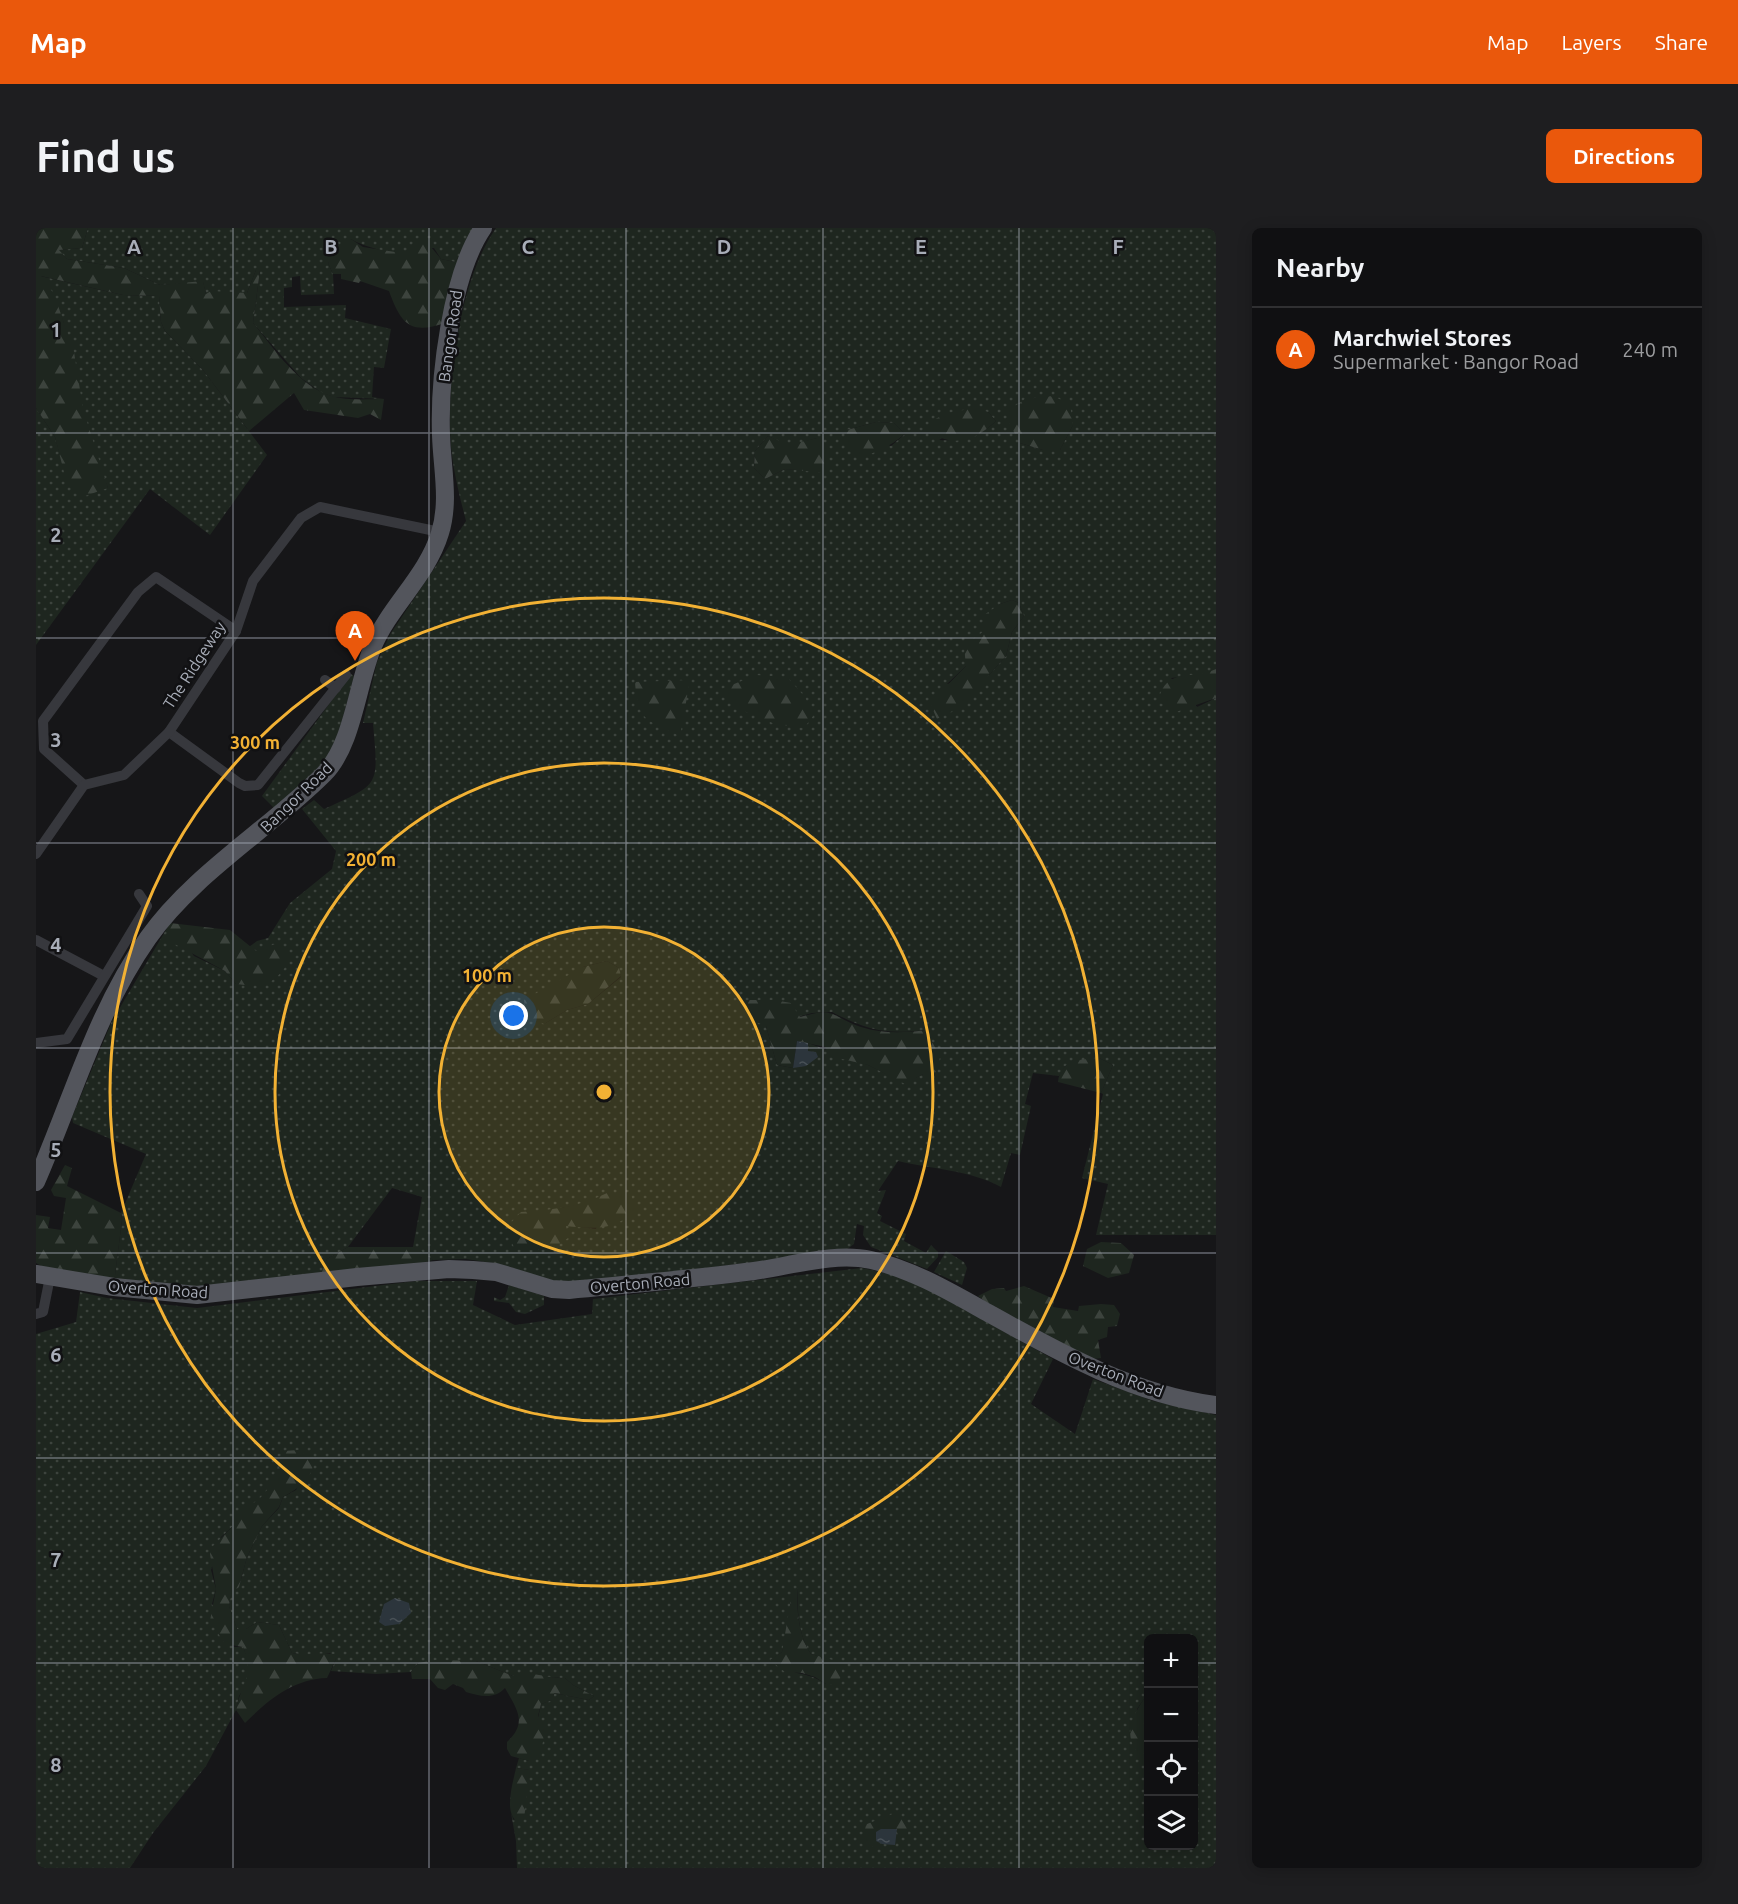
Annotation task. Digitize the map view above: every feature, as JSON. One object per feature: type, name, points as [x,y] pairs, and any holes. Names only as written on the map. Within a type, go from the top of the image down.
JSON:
[{"type":"main road","name":"Bangor Road","points":[[36,1182],[111,998],[148,939],[174,905],[327,771],[345,738],[374,643],[432,554],[440,532],[446,486],[441,434],[442,390],[455,298],[471,245],[483,228]]},
{"type":"main road","name":"Overton Road","points":[[43,1276],[196,1295],[357,1277],[457,1269],[496,1272],[552,1289],[569,1290],[684,1280],[830,1259],[868,1260],[920,1276],[1067,1356],[1102,1371],[1186,1399],[1216,1406]]},
{"type":"street","name":"The Ridgeway","points":[[84,785],[124,775],[169,732],[236,631],[253,581],[301,518],[313,509],[320,507],[440,532]]},
{"type":"street","points":[[36,854],[84,785],[44,749],[43,721],[138,592],[156,577],[236,631]]},
{"type":"street","points":[[169,732],[239,783],[245,786],[258,785],[346,675]]},
{"type":"street","points":[[325,680],[336,688]]},
{"type":"street","points":[[36,1043],[67,1039],[150,905],[139,894]]},
{"type":"street","points":[[36,940],[104,976]]},
{"type":"street","points":[[42,1315],[43,1276]]},
{"type":"green space","points":[[36,228],[88,228],[82,248],[59,250],[67,259],[124,268],[160,285],[203,281],[206,294],[211,291],[247,293],[256,270],[260,270],[253,323],[269,344],[298,375],[320,391],[344,399],[384,399],[381,420],[370,414],[358,418],[304,410],[294,393],[249,431],[203,370],[165,331],[161,322],[159,296],[123,295],[41,276],[54,294],[74,352],[83,409],[108,488],[85,496],[65,476],[55,437],[36,408]]},
{"type":"green space","points":[[88,228],[477,228],[455,262],[441,259],[434,248],[409,248],[409,255],[387,252],[351,239],[328,263],[333,274],[334,294],[301,295],[300,276],[292,277],[292,287],[284,288],[284,307],[346,305],[345,318],[391,329],[384,368],[374,367],[372,397],[384,399],[334,397],[322,393],[301,378],[253,323],[260,270],[256,270],[247,293],[206,294],[203,282],[160,285],[124,268],[67,259],[58,250],[82,248]]},
{"type":"green space","points":[[496,228],[1216,228],[1216,669],[1206,674],[1171,678],[1197,707],[1216,698],[1216,1235],[1096,1235],[1108,1184],[1082,1178],[1103,1094],[1101,1093],[1113,1065],[1099,1058],[1065,1066],[1059,1076],[1033,1073],[1025,1104],[1031,1106],[1020,1155],[1011,1153],[1001,1187],[964,1173],[898,1161],[878,1191],[886,1190],[877,1213],[882,1216],[880,1221],[906,1234],[904,1241],[926,1253],[931,1245],[938,1252],[938,1257],[927,1269],[871,1247],[863,1235],[864,1226],[857,1224],[854,1244],[845,1251],[568,1285],[492,1263],[466,1259],[433,1260],[413,1247],[422,1197],[392,1188],[348,1247],[327,1259],[321,1274],[213,1289],[114,1283],[121,1213],[146,1154],[73,1123],[72,1117],[112,1021],[170,923],[194,956],[225,971],[236,984],[256,951],[249,947],[257,941],[268,938],[290,903],[332,869],[336,851],[302,809],[314,800],[324,809],[357,793],[372,780],[376,759],[373,723],[363,723],[377,662],[391,633],[466,521],[451,450],[450,403],[460,323],[474,271]],"holes":[[[988,412],[996,421],[976,435],[939,440]],[[876,422],[894,423],[905,434],[891,446],[847,430]],[[1073,425],[1060,450],[1043,450],[1020,443]],[[768,436],[789,446],[817,438],[798,470],[785,469],[765,479],[754,468],[755,451]],[[1012,600],[1019,603],[1024,616],[1012,632],[1006,656],[989,675],[947,684],[966,666],[1000,604]],[[607,961],[619,968],[621,977],[588,1004],[567,1010],[544,1024],[583,967]],[[832,1012],[877,1030],[900,1032],[926,1030],[923,1074],[905,1083],[868,1065],[808,1043],[808,1051],[793,1068],[777,1065],[766,1026],[812,1013]],[[607,1193],[596,1229],[565,1225],[556,1209],[588,1203]]]},
{"type":"green space","points":[[351,239],[363,247],[408,254],[409,248],[416,240],[426,241],[441,259],[455,262],[467,244],[445,323],[423,328],[408,324],[398,312],[389,291],[360,281],[359,283],[341,279],[341,274],[333,274],[328,263],[342,242]]},
{"type":"green space","points":[[40,276],[123,295],[159,296],[161,322],[165,331],[203,370],[267,455],[210,535],[150,489],[36,645],[36,408],[55,437],[66,476],[108,488],[84,418],[64,323],[50,291]]},
{"type":"green space","points":[[1053,396],[1070,404],[1073,425],[1060,450],[1043,450],[1020,443],[1009,423],[1009,410],[1025,399]]},
{"type":"green space","points":[[977,408],[988,412],[996,421],[970,438],[953,441],[944,439],[925,428],[943,415]]},
{"type":"green space","points":[[876,422],[894,423],[905,434],[882,449],[855,457],[847,447],[847,430]]},
{"type":"green space","points":[[768,436],[789,445],[817,438],[830,453],[826,473],[785,469],[765,479],[754,468],[755,451]]},
{"type":"green space","points":[[1012,600],[1019,603],[1024,616],[1012,632],[1006,656],[968,703],[937,719],[930,703],[966,666],[964,646],[984,631],[984,615],[1000,604]]},
{"type":"green space","points":[[1216,669],[1216,698],[1176,712],[1158,701],[1162,690],[1173,679]]},
{"type":"green space","points":[[351,674],[354,676],[335,748],[329,761],[277,811],[262,796]]},
{"type":"green space","points":[[756,675],[787,677],[805,697],[813,716],[804,728],[775,724],[732,706],[722,689]]},
{"type":"green space","points":[[690,680],[680,736],[646,718],[639,705],[635,682]]},
{"type":"green space","points":[[170,923],[230,930],[256,951],[278,943],[290,960],[274,979],[268,982],[255,985],[236,984],[225,971],[167,940]]},
{"type":"green space","points":[[607,961],[619,968],[621,976],[588,1004],[567,1010],[544,1024],[526,1016],[524,1000],[583,967]]},
{"type":"green space","points":[[750,1000],[791,1003],[800,1017],[828,1013],[877,1031],[926,1030],[940,1057],[937,1072],[923,1074],[905,1084],[868,1065],[829,1056],[825,1047],[797,1041],[793,1068],[777,1065],[766,1026],[747,1018],[734,1003]]},
{"type":"green space","points":[[1099,1058],[1113,1065],[1101,1093],[1058,1082],[1063,1068],[1068,1064],[1079,1060]]},
{"type":"green space","points":[[65,1165],[72,1168],[67,1186],[121,1213],[114,1283],[58,1275],[36,1263],[36,1215],[50,1217],[48,1228],[61,1230],[66,1198],[54,1196],[51,1190]]},
{"type":"green space","points":[[607,1193],[630,1193],[637,1210],[612,1225],[586,1228],[566,1226],[568,1238],[556,1246],[543,1250],[515,1249],[505,1229],[521,1212],[565,1207],[586,1202]]},
{"type":"green space","points":[[1101,1242],[1121,1243],[1134,1255],[1129,1273],[1108,1278],[1083,1266],[1087,1249]]},
{"type":"green space","points":[[348,1247],[416,1247],[433,1260],[409,1267],[321,1274],[327,1259]]},
{"type":"green space","points":[[946,1251],[964,1262],[967,1268],[962,1285],[934,1272]]},
{"type":"green space","points":[[862,1268],[900,1276],[1053,1359],[1031,1404],[1075,1434],[1093,1379],[1153,1401],[1216,1415],[1216,1868],[517,1868],[516,1841],[511,1813],[514,1821],[529,1770],[516,1768],[519,1758],[529,1761],[541,1704],[552,1700],[554,1693],[589,1700],[594,1696],[565,1678],[513,1676],[476,1661],[418,1663],[411,1672],[376,1674],[331,1671],[336,1659],[330,1653],[312,1656],[292,1653],[279,1625],[257,1622],[246,1629],[237,1629],[229,1606],[231,1594],[239,1587],[247,1557],[262,1526],[279,1508],[283,1497],[296,1490],[315,1460],[306,1456],[278,1467],[266,1493],[256,1503],[243,1510],[232,1527],[221,1537],[211,1570],[216,1589],[212,1604],[234,1647],[243,1647],[250,1664],[246,1685],[239,1696],[236,1710],[206,1766],[153,1833],[130,1868],[36,1868],[36,1334],[76,1322],[80,1292],[107,1298],[197,1308],[416,1281],[477,1281],[473,1305],[515,1325],[592,1314],[593,1299]],"holes":[[[798,1588],[803,1639],[811,1654],[840,1663],[826,1684],[811,1676],[778,1666],[771,1660],[782,1652]]]},
{"type":"green space","points":[[509,1285],[544,1296],[544,1305],[525,1314],[516,1312],[509,1303],[494,1301],[494,1297],[500,1300],[505,1297]]},
{"type":"green space","points":[[1024,1286],[1054,1299],[1053,1307],[1078,1311],[1079,1306],[1114,1305],[1120,1314],[1117,1326],[1108,1327],[1107,1337],[1098,1340],[1101,1358],[1093,1359],[992,1307],[978,1296],[992,1289],[1004,1288],[1006,1291]]},
{"type":"green space","points":[[298,1450],[315,1460],[311,1473],[300,1486],[283,1497],[279,1507],[262,1526],[247,1557],[239,1587],[231,1595],[229,1606],[237,1629],[246,1629],[257,1622],[279,1625],[292,1653],[334,1654],[336,1659],[327,1678],[303,1682],[282,1692],[245,1723],[236,1710],[248,1665],[243,1647],[225,1644],[210,1621],[216,1589],[210,1554],[212,1547],[232,1527],[234,1513],[255,1502],[268,1489],[284,1451]]},
{"type":"green space","points":[[798,1588],[798,1614],[807,1647],[811,1654],[840,1662],[842,1673],[838,1685],[826,1684],[802,1673],[785,1672],[770,1660],[782,1652],[791,1599]]},
{"type":"green space","points":[[436,1660],[476,1661],[513,1676],[531,1674],[565,1678],[594,1696],[589,1700],[554,1693],[553,1700],[541,1704],[538,1716],[546,1727],[540,1756],[529,1761],[511,1756],[507,1749],[507,1742],[519,1722],[516,1709],[505,1688],[492,1696],[482,1696],[466,1692],[463,1688],[453,1684],[445,1690],[438,1688],[430,1679],[412,1679],[411,1672],[418,1663]]},
{"type":"green space","points":[[1144,1699],[1144,1760],[1134,1747],[1131,1738],[1130,1730],[1136,1712]]},
{"type":"green space","points":[[516,1768],[530,1770],[524,1819],[518,1822],[513,1818],[510,1805]]},
{"type":"green space","points":[[895,1813],[909,1825],[908,1834],[898,1835],[896,1829],[882,1829],[875,1836],[876,1841],[882,1844],[876,1848],[864,1843],[863,1834],[867,1824]]},
{"type":"water","points":[[797,1041],[808,1043],[808,1051],[816,1052],[818,1057],[806,1066],[793,1068]]},
{"type":"water","points":[[395,1598],[409,1603],[411,1613],[399,1624],[385,1626],[379,1622],[384,1604]]},
{"type":"water","points":[[881,1829],[897,1829],[895,1845],[876,1841],[876,1832]]},
{"type":"place","name":"Marchwiel Stores","points":[[355,661]]}]
